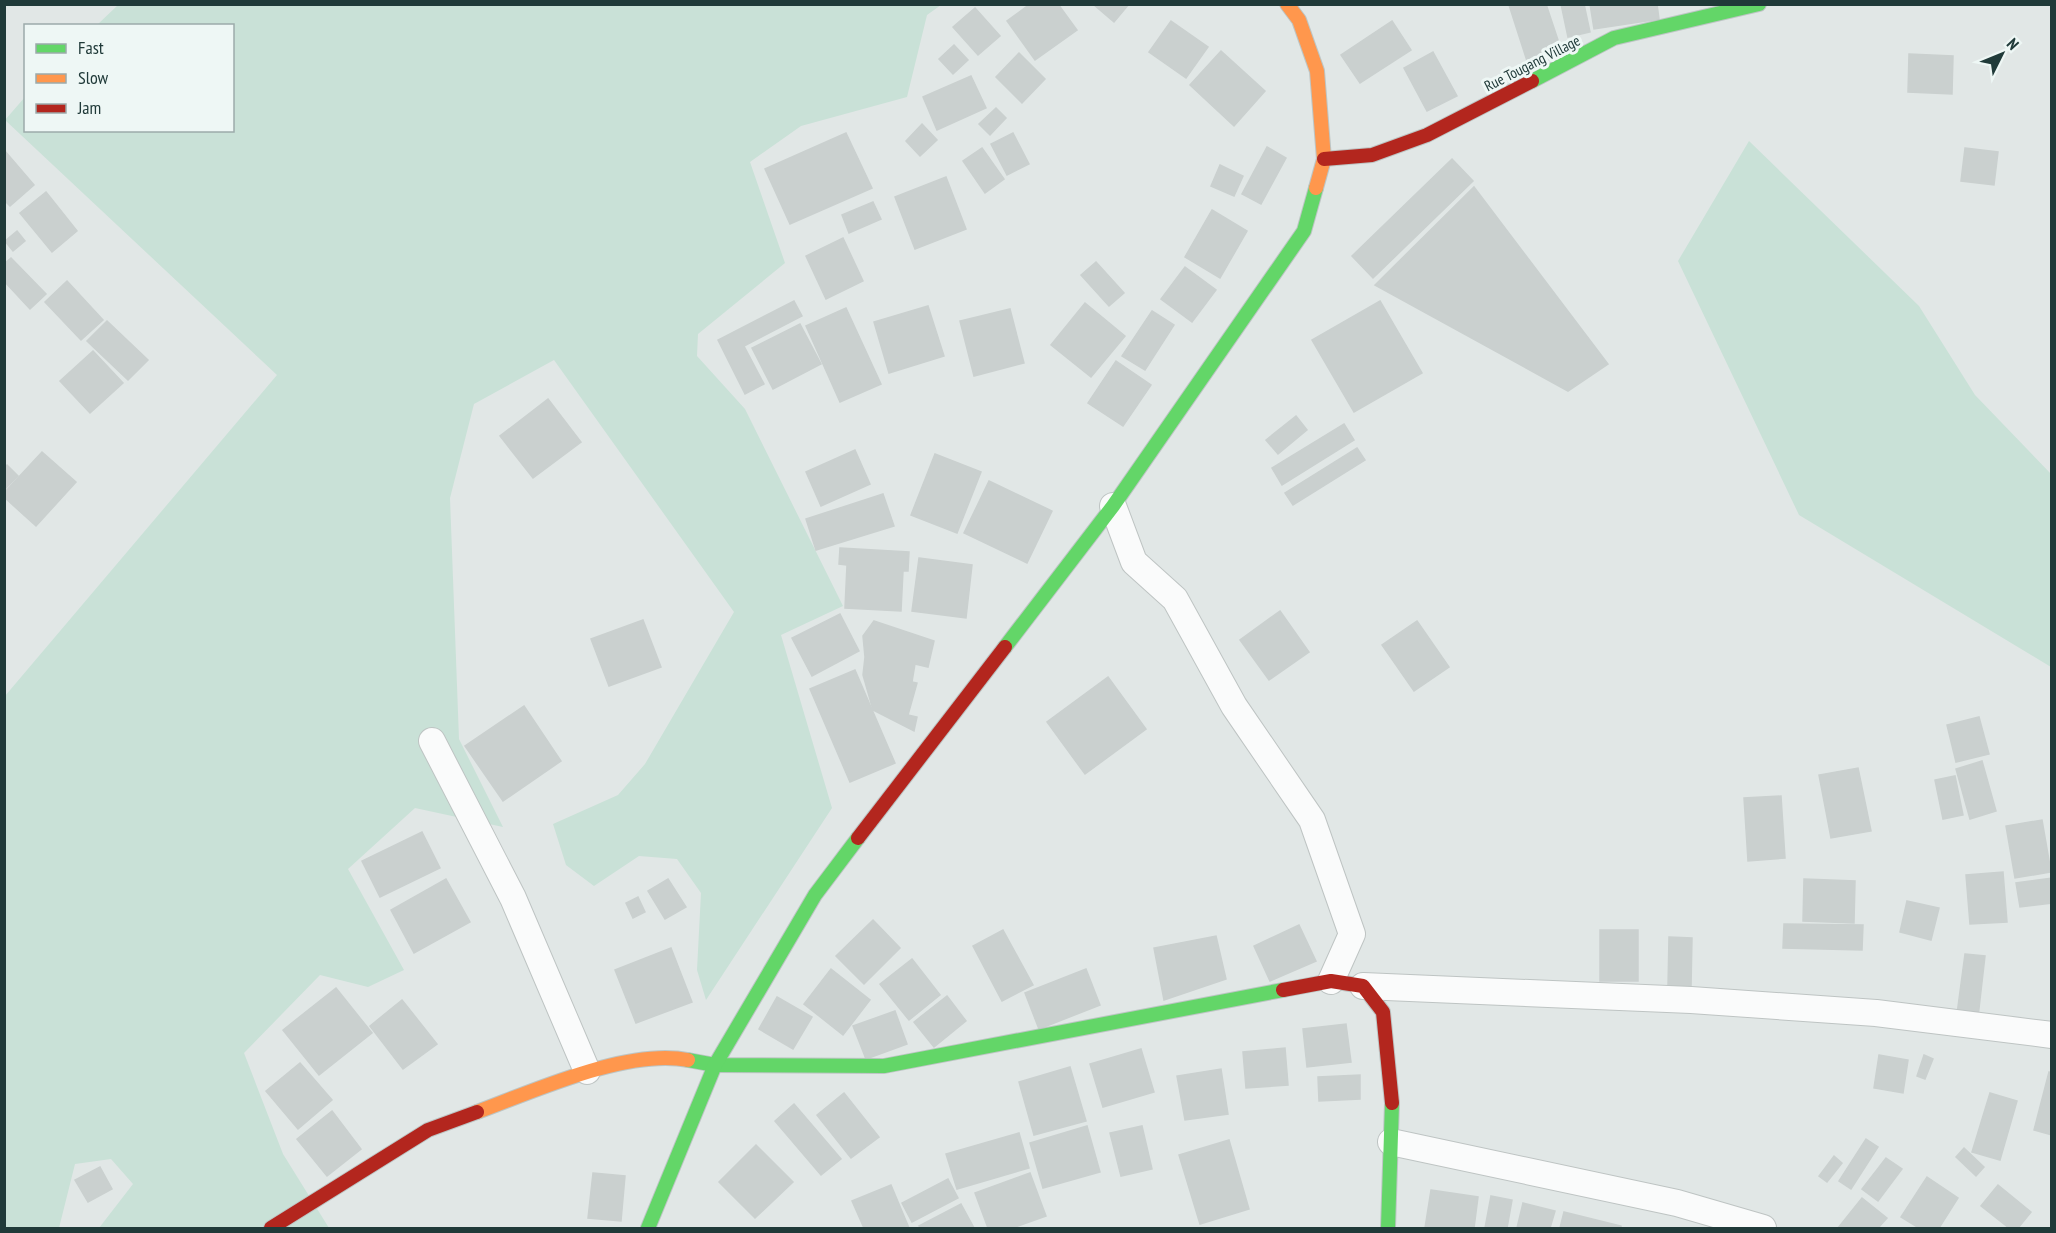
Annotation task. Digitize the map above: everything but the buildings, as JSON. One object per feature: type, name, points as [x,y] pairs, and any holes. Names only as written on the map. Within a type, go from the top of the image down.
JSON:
[{"type":"street","points":[[648,1228],[715,1065],[815,895],[1113,506],[1304,231],[1324,159],[1317,71],[1299,20],[1287,4]]},
{"type":"street","name":"Rue Tougang Village","points":[[1324,159],[1372,155],[1427,135],[1614,38],[1759,4]]},
{"type":"street","points":[[1113,506],[1134,562],[1175,599],[1234,706],[1312,820],[1352,934],[1331,981]]},
{"type":"street","points":[[432,741],[513,898],[587,1071]]},
{"type":"street","points":[[271,1228],[428,1130],[587,1071],[668,1056],[715,1065],[884,1066],[1331,981],[1363,986],[1691,1000],[1876,1012],[2052,1035]]},
{"type":"street","points":[[1363,986],[1383,1012],[1392,1098],[1388,1228]]},
{"type":"street","points":[[1390,1142],[1677,1203],[1763,1228]]},
{"type":"green space","points":[[118,5],[941,5],[927,15],[907,97],[801,126],[750,162],[785,263],[698,334],[697,356],[745,409],[843,606],[781,635],[832,808],[706,1000],[697,970],[701,893],[677,859],[639,856],[594,886],[566,865],[553,824],[618,795],[645,764],[734,612],[554,360],[474,404],[450,498],[459,739],[503,827],[415,808],[348,869],[404,970],[368,987],[320,975],[244,1053],[283,1154],[329,1228],[99,1228],[133,1184],[111,1159],[75,1164],[59,1228],[5,1228],[5,696],[277,375],[5,120],[24,98],[24,132],[234,132],[234,24],[98,24]]},
{"type":"green space","points":[[1749,141],[1919,306],[1975,395],[2051,474],[2051,667],[1799,515],[1678,261]]},
{"type":"traffic: fast","points":[[1532,81],[1614,38],[1759,4]]},
{"type":"traffic: fast","points":[[1005,647],[1113,506],[1304,231],[1316,188]]},
{"type":"traffic: fast","points":[[648,1228],[715,1065],[815,895],[858,838]]},
{"type":"traffic: fast","points":[[688,1060],[715,1065],[884,1066],[1283,990]]},
{"type":"traffic: fast","points":[[1388,1228],[1392,1103]]},
{"type":"traffic: slow","points":[[1287,4],[1299,20],[1317,71],[1324,159],[1316,188]]},
{"type":"traffic: slow","points":[[477,1112],[553,1083],[610,1066],[638,1060],[664,1058],[688,1060]]},
{"type":"traffic: jam","points":[[1324,159],[1372,155],[1427,135],[1532,81]]},
{"type":"traffic: jam","points":[[858,838],[1005,647]]},
{"type":"traffic: jam","points":[[1283,990],[1331,981],[1363,986],[1383,1012],[1392,1103]]},
{"type":"traffic: jam","points":[[271,1228],[428,1130],[477,1112]]}]
